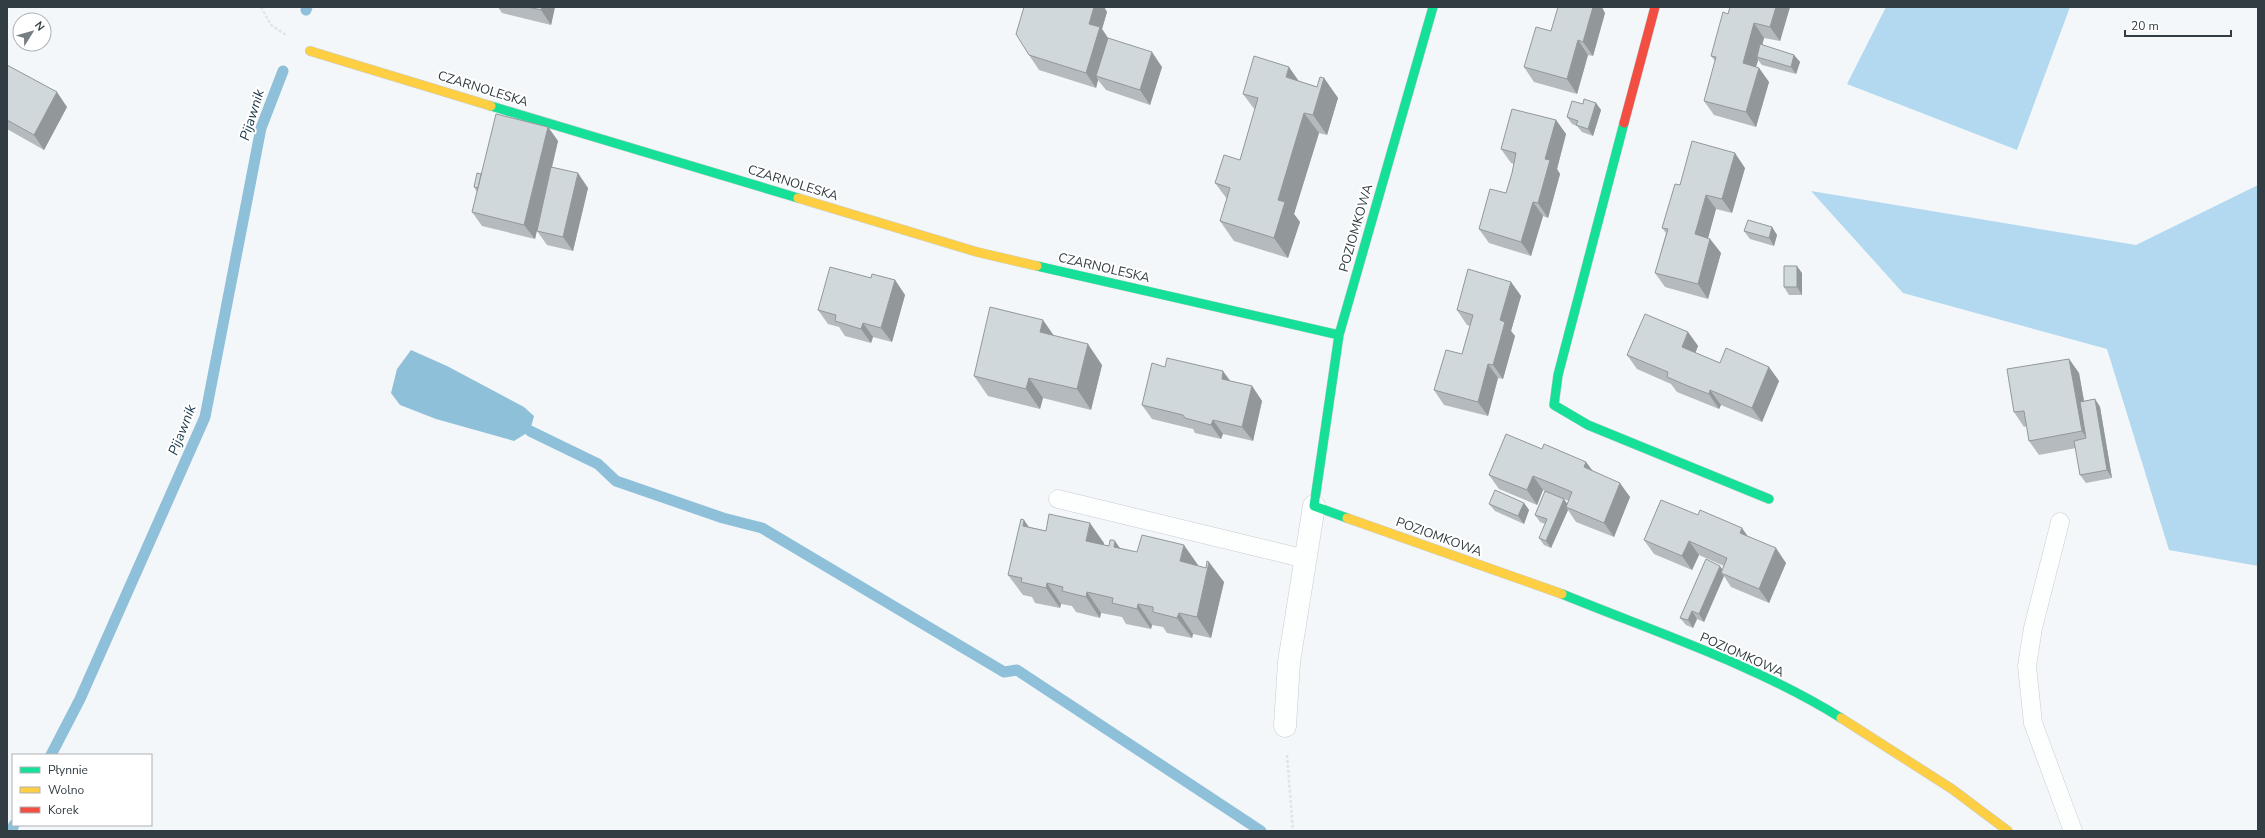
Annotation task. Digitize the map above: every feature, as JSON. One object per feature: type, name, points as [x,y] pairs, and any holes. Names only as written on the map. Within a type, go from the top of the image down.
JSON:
[{"type":"street","name":"POZIOMKOWA","points":[[1433,7],[1339,335],[1314,506],[1546,588],[1747,669],[1820,705],[1952,789],[2008,831]]},
{"type":"street","points":[[1655,7],[1558,375],[1554,405],[1588,425],[1769,499]]},
{"type":"street","name":"CZARNOLESKA","points":[[310,51],[977,252],[1339,335]]},
{"type":"street","points":[[1285,726],[1289,662],[1314,506]]},
{"type":"lane","points":[[1058,500],[1306,559]]},
{"type":"lane","points":[[2060,522],[2033,628],[2027,666],[2033,723],[2073,831]]},
{"type":"path","points":[[261,7],[271,24],[310,51]]},
{"type":"path","points":[[1285,726],[1292,831]]},
{"type":"shaded area","points":[[1886,7],[2070,7],[2017,150],[1847,84]]},
{"type":"shaded area","points":[[2258,185],[2258,566],[2169,550],[2107,349],[1903,293],[1811,191],[2136,245]]},
{"type":"shaded area","points":[[411,350],[447,366],[524,407],[534,416],[530,431],[514,441],[436,419],[400,405],[391,393],[397,369]]},
{"type":"building","points":[[528,7],[542,7],[541,10]]},
{"type":"building","points":[[1024,7],[1094,7],[1089,24],[1100,27],[1086,73],[1029,55],[1016,34]]},
{"type":"building","points":[[1558,7],[1593,7],[1583,42],[1578,40],[1567,79],[1524,67],[1536,27],[1551,31]]},
{"type":"building","points":[[1730,7],[1776,7],[1770,27],[1754,23],[1743,63],[1759,68],[1746,112],[1704,101],[1716,57],[1711,56],[1723,12],[1728,14]]},
{"type":"building","points":[[1108,38],[1152,52],[1140,90],[1096,76]]},
{"type":"building","points":[[1760,44],[1794,55],[1791,67],[1757,57]]},
{"type":"building","points":[[1254,56],[1289,67],[1286,77],[1317,87],[1320,77],[1324,78],[1313,115],[1304,113],[1278,200],[1285,202],[1274,238],[1220,221],[1230,188],[1215,183],[1224,155],[1240,160],[1258,98],[1243,94]]},
{"type":"building","points":[[7,65],[57,92],[34,135],[7,120]]},
{"type":"building","points":[[1584,99],[1596,103],[1588,129],[1576,125],[1578,121],[1567,117],[1572,101],[1583,104]]},
{"type":"building","points":[[1512,109],[1556,120],[1545,159],[1550,160],[1538,203],[1533,202],[1521,242],[1479,229],[1490,189],[1506,193],[1512,173],[1516,153],[1501,149]]},
{"type":"building","points":[[496,114],[548,127],[524,225],[472,212]]},
{"type":"building","points":[[1692,141],[1735,153],[1722,199],[1706,195],[1695,234],[1710,239],[1698,284],[1655,273],[1668,229],[1662,228],[1675,184],[1680,185]]},
{"type":"building","points":[[551,167],[578,173],[563,237],[537,231]]},
{"type":"building","points":[[477,173],[481,174],[478,188],[474,187]]},
{"type":"building","points":[[1748,220],[1772,227],[1769,238],[1744,231]]},
{"type":"building","points":[[1784,266],[1797,266],[1797,287],[1784,287]]},
{"type":"building","points":[[830,267],[871,278],[872,274],[895,280],[881,328],[863,323],[861,329],[835,321],[836,315],[818,310]]},
{"type":"building","points":[[1468,269],[1511,282],[1500,320],[1505,322],[1499,344],[1493,365],[1488,364],[1478,402],[1434,390],[1446,350],[1462,354],[1473,315],[1457,310]]},
{"type":"building","points":[[990,307],[1043,320],[1040,332],[1088,344],[1077,389],[1029,378],[1026,389],[974,376]]},
{"type":"building","points":[[1645,314],[1688,332],[1682,347],[1720,363],[1726,348],[1769,367],[1752,408],[1710,390],[1709,394],[1688,386],[1667,377],[1668,372],[1627,355]]},
{"type":"building","points":[[1167,358],[1223,371],[1222,379],[1252,386],[1242,427],[1213,420],[1211,425],[1185,418],[1183,415],[1142,405],[1152,363],[1165,367]]},
{"type":"building","points":[[2069,359],[2082,431],[2029,441],[2024,411],[2014,412],[2007,369]]},
{"type":"building","points":[[2095,399],[2107,470],[2080,475],[2074,441],[2086,438],[2080,402]]},
{"type":"building","points":[[1506,434],[1542,449],[1544,444],[1586,462],[1584,467],[1620,483],[1604,523],[1566,507],[1572,492],[1553,484],[1533,476],[1527,490],[1489,475]]},
{"type":"building","points":[[1495,490],[1524,503],[1518,516],[1489,504]]},
{"type":"building","points":[[1545,491],[1564,499],[1546,541],[1539,538],[1547,519],[1535,515]]},
{"type":"building","points":[[1661,500],[1698,515],[1700,510],[1742,528],[1740,533],[1776,548],[1759,589],[1721,573],[1727,558],[1689,541],[1682,556],[1644,540]]},
{"type":"building","points":[[1049,514],[1090,523],[1086,541],[1109,546],[1110,540],[1113,540],[1115,541],[1114,547],[1137,552],[1142,535],[1184,545],[1180,561],[1206,568],[1207,561],[1209,562],[1197,617],[1179,613],[1177,618],[1153,612],[1153,607],[1138,604],[1137,609],[1112,603],[1113,598],[1087,592],[1086,597],[1062,591],[1063,587],[1047,583],[1046,588],[1021,582],[1022,578],[1008,575],[1021,519],[1024,520],[1023,526],[1046,531]]},
{"type":"building","points":[[1706,559],[1720,566],[1699,614],[1692,611],[1688,620],[1680,618]]},
{"type":"waterway","name":"Pijawnik","points":[[52,754],[80,699],[205,417],[261,128],[283,71]]},
{"type":"waterway","points":[[530,431],[598,464],[616,481],[723,518],[762,528],[1004,672],[1017,670],[1261,831]]},
{"type":"waterway","name":"Pijawnik","points":[[11,831],[14,826]]},
{"type":"traffic: fast","points":[[1347,518],[1314,506],[1339,335],[1433,7]]},
{"type":"traffic: fast","points":[[491,106],[798,198]]},
{"type":"traffic: fast","points":[[1624,123],[1558,375],[1554,405],[1588,425],[1769,499]]},
{"type":"traffic: fast","points":[[1037,266],[1339,335]]},
{"type":"traffic: fast","points":[[1562,594],[1740,665],[1808,699],[1841,718]]},
{"type":"traffic: slow","points":[[310,51],[491,106]]},
{"type":"traffic: slow","points":[[798,198],[977,252],[1037,266]]},
{"type":"traffic: slow","points":[[1347,518],[1562,594]]},
{"type":"traffic: slow","points":[[1841,718],[1952,789],[2008,831]]},
{"type":"traffic: jam","points":[[1624,123],[1655,7]]}]
